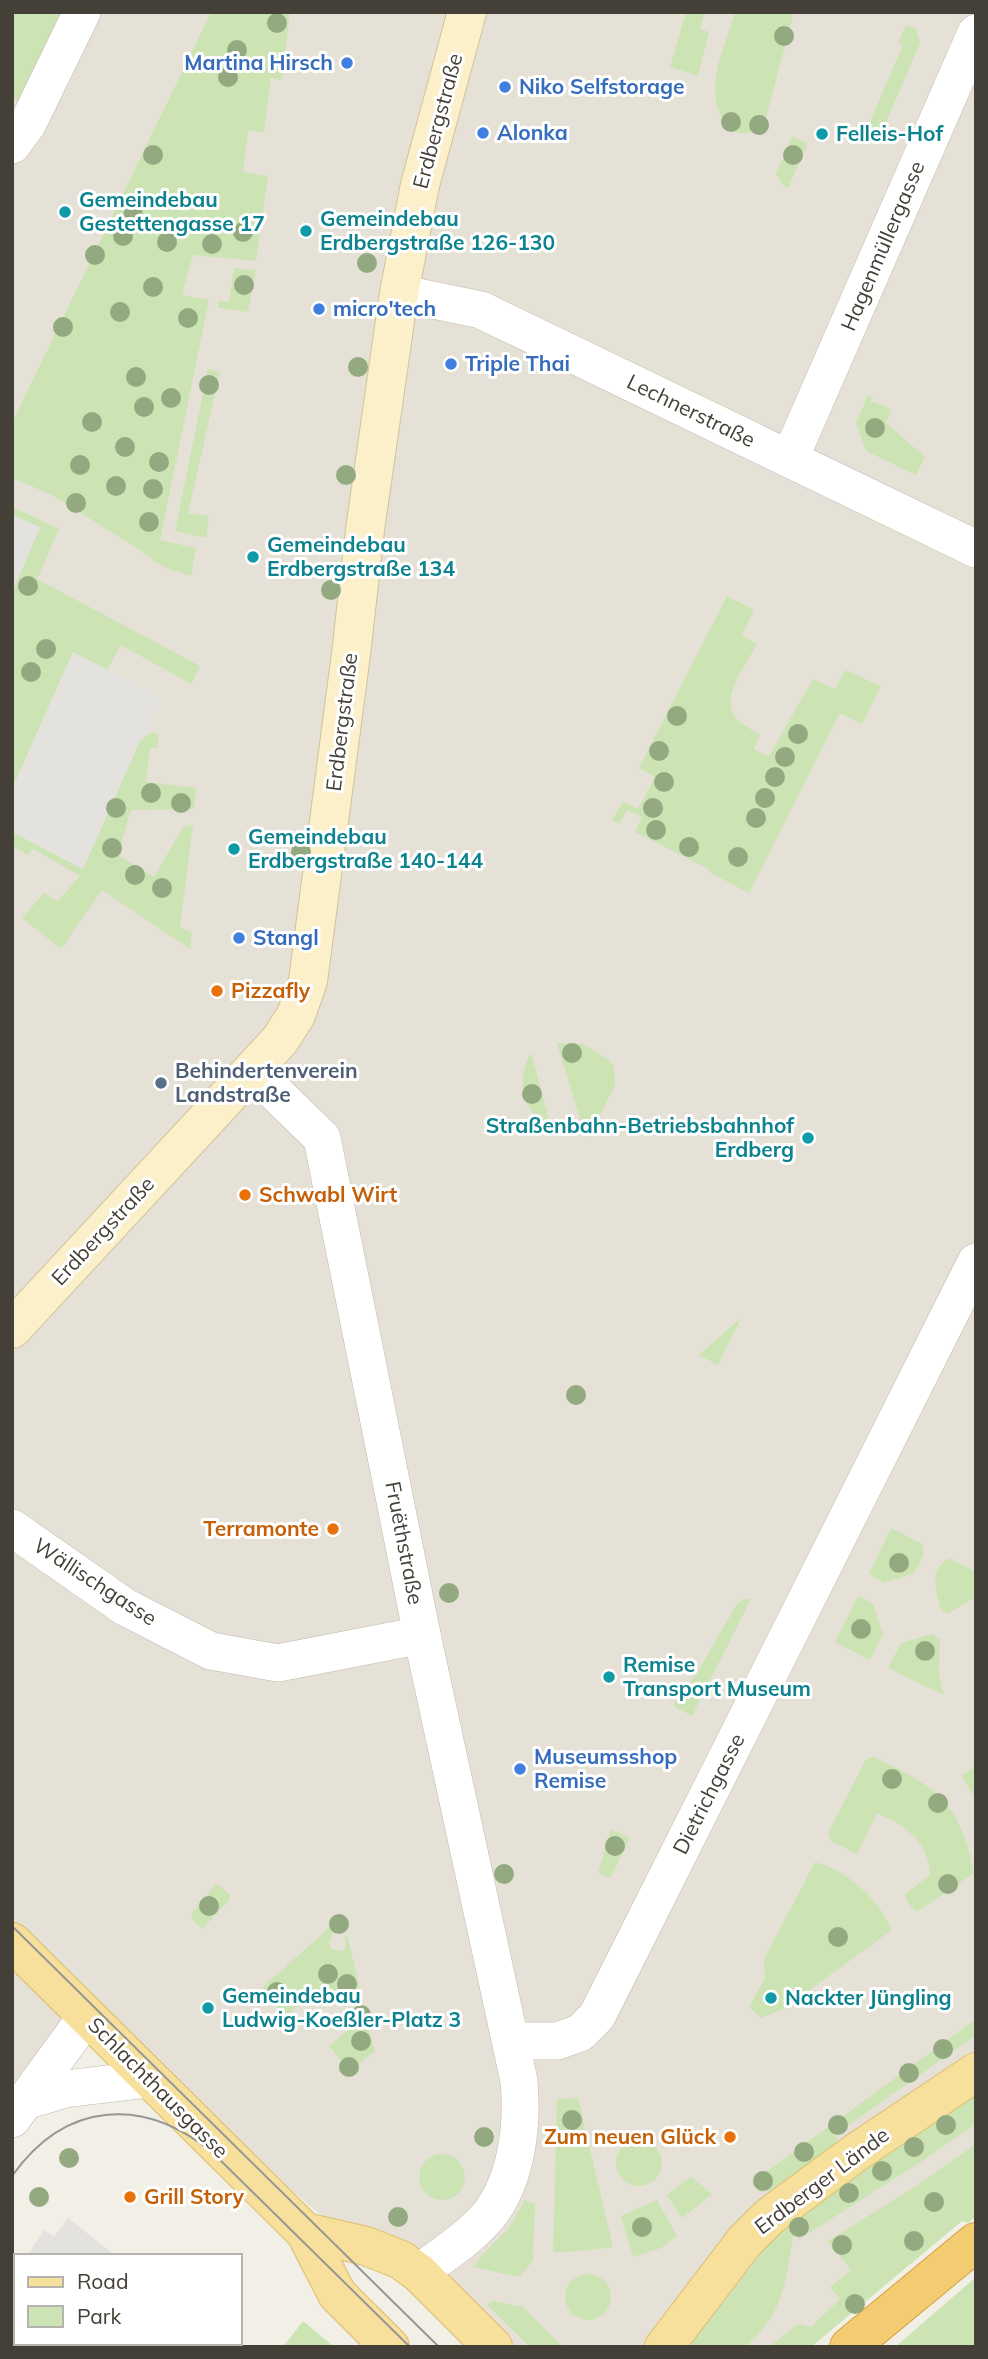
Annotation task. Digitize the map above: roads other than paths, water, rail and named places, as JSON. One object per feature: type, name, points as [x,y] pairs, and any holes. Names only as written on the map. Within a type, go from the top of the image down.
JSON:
[{"type":"highway","points":[[849,2347],[976,2242]]},
{"type":"main road","name":"Schlachthausgasse","points":[[12,1942],[305,2232],[337,2294],[390,2347]]},
{"type":"main road","name":"Erdberger Lände","points":[[664,2347],[744,2242],[770,2217],[858,2151],[976,2072]]},
{"type":"main road","points":[[305,2232],[366,2246],[401,2260],[419,2273],[494,2347]]},
{"type":"street","points":[[12,145],[28,123],[82,12]]},
{"type":"street","name":"Erdbergstraße","points":[[12,1329],[280,1040],[296,1015],[308,981],[365,530],[399,293],[420,185],[467,12]]},
{"type":"street","name":"Hagenmüllergasse","points":[[790,458],[976,33]]},
{"type":"street","name":"Lechnerstraße","points":[[399,293],[481,310],[976,549]]},
{"type":"street","name":"Fruëthstraße","points":[[253,1071],[322,1138],[422,1635],[519,2081],[521,2119],[508,2179],[500,2198],[489,2215],[471,2233],[419,2273]]},
{"type":"street","name":"Dietrichgasse","points":[[510,2041],[557,2040],[580,2033],[597,2016],[976,1262]]},
{"type":"street","name":"Wällischgasse","points":[[12,1528],[125,1607],[211,1651],[278,1663],[422,1635]]},
{"type":"street","points":[[19,2110],[86,2017]]},
{"type":"street","points":[[19,2110],[65,2089],[149,2079]]},
{"type":"tram line","points":[[12,1926],[439,2347]]},
{"type":"tram line","points":[[12,2176],[33,2151],[57,2132],[81,2120],[107,2115],[134,2115],[161,2122],[188,2135],[214,2154],[410,2347]]},
{"type":"place","name":"Martina Hirsch","points":[[347,63]]},
{"type":"place","name":"Niko Selfstorage","points":[[505,87]]},
{"type":"place","name":"Alonka","points":[[483,133]]},
{"type":"place","name":"Felleis-Hof","points":[[822,134]]},
{"type":"place","name":"Gemeindebau Gestettengasse 17","points":[[65,212]]},
{"type":"place","name":"Gemeindebau Erdbergstraße 126-130","points":[[306,231]]},
{"type":"place","name":"micro'tech","points":[[319,309]]},
{"type":"place","name":"Triple Thai","points":[[451,364]]},
{"type":"place","name":"Gemeindebau Erdbergstraße 134","points":[[253,557]]},
{"type":"place","name":"Gemeindebau Erdbergstraße 140-144","points":[[234,849]]},
{"type":"place","name":"Stangl","points":[[239,938]]},
{"type":"place","name":"Pizzafly","points":[[217,991]]},
{"type":"place","name":"Behindertenverein Landstraße","points":[[161,1083]]},
{"type":"place","name":"Straßenbahn-Betriebsbahnhof Erdberg","points":[[808,1138]]},
{"type":"place","name":"Schwabl Wirt","points":[[245,1195]]},
{"type":"place","name":"Terramonte","points":[[333,1529]]},
{"type":"place","name":"Remise Transport Museum","points":[[609,1677]]},
{"type":"place","name":"Museumsshop Remise","points":[[520,1769]]},
{"type":"place","name":"Nackter Jüngling","points":[[771,1998]]},
{"type":"place","name":"Gemeindebau Ludwig-Koeßler-Platz 3","points":[[208,2008]]},
{"type":"place","name":"Zum neuen Glück","points":[[730,2137]]},
{"type":"place","name":"Grill Story","points":[[130,2197]]}]
